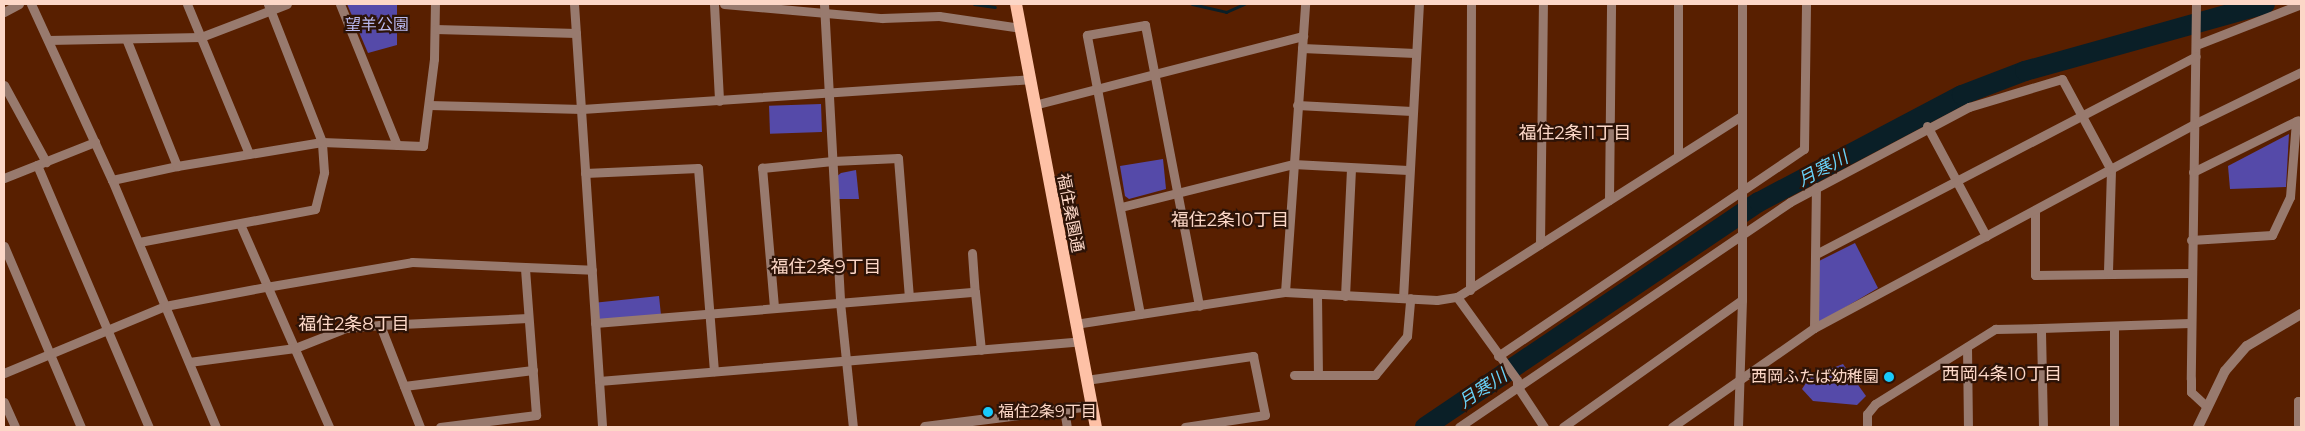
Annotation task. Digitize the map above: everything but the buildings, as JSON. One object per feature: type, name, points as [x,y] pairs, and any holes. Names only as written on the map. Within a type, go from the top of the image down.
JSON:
[{"type":"main road","name":"福住桑園通","points":[[1016,4],[1078,342],[1096,427]]},
{"type":"street","points":[[4,12],[19,4]]},
{"type":"street","points":[[31,4],[112,180],[216,427]]},
{"type":"street","points":[[187,4],[249,154]]},
{"type":"street","points":[[48,40],[127,41],[201,37],[269,7],[287,4]]},
{"type":"street","points":[[340,4],[397,145]]},
{"type":"street","points":[[112,180],[177,166],[322,142],[423,146],[435,29],[435,4]]},
{"type":"street","points":[[574,4],[602,427]]},
{"type":"street","points":[[714,4],[719,101]]},
{"type":"street","points":[[724,4],[824,14],[939,16],[1021,28]]},
{"type":"street","points":[[824,4],[840,302],[853,427]]},
{"type":"street","points":[[1285,292],[1305,4]]},
{"type":"street","points":[[1294,375],[1375,375],[1407,336],[1408,170],[1419,4]]},
{"type":"street","points":[[1470,290],[1471,4]]},
{"type":"street","points":[[1540,244],[1543,4]]},
{"type":"street","points":[[1609,200],[1610,4]]},
{"type":"street","points":[[1678,4],[1678,155]]},
{"type":"street","points":[[1738,427],[1742,300],[1740,196],[1742,4]]},
{"type":"street","points":[[1500,358],[1740,196],[1804,149],[1806,4]]},
{"type":"street","points":[[2196,4],[2197,35],[2190,273],[2191,392],[2196,400],[2206,406]]},
{"type":"street","points":[[2196,45],[2301,4]]},
{"type":"street","points":[[139,242],[315,209],[324,172],[322,142],[269,7]]},
{"type":"street","points":[[1140,314],[1087,35],[1145,25],[1198,306]]},
{"type":"street","points":[[435,29],[576,33]]},
{"type":"street","points":[[1034,105],[1303,36]]},
{"type":"street","points":[[127,41],[177,166]]},
{"type":"street","points":[[1302,48],[1415,53]]},
{"type":"street","points":[[1816,254],[2196,56]]},
{"type":"street","points":[[1672,427],[1814,328],[2194,124],[2301,72]]},
{"type":"street","points":[[428,105],[582,110],[1029,79]]},
{"type":"street","points":[[1459,427],[1517,383],[1740,233],[1816,187],[1927,126],[1969,107],[2062,79],[2083,114],[2111,170],[2108,273]]},
{"type":"street","points":[[4,85],[41,164],[149,427]]},
{"type":"street","points":[[1297,105],[1412,111]]},
{"type":"street","points":[[1075,324],[1285,292],[1406,298],[1456,297],[1470,290],[1741,116]]},
{"type":"street","points":[[2191,240],[2272,235],[2290,197],[2298,164],[2298,120],[2193,172]]},
{"type":"street","points":[[1927,126],[1986,236]]},
{"type":"street","points":[[4,178],[95,142]]},
{"type":"street","points":[[774,307],[762,168],[833,162],[898,158],[909,297]]},
{"type":"street","points":[[1121,207],[1293,164],[1408,170]]},
{"type":"street","points":[[585,174],[698,168],[714,371]]},
{"type":"street","points":[[1345,296],[1351,168]]},
{"type":"street","points":[[1814,328],[1816,187]]},
{"type":"street","points":[[2035,210],[2035,275],[2190,273]]},
{"type":"street","points":[[240,224],[329,427]]},
{"type":"street","points":[[4,246],[81,427]]},
{"type":"street","points":[[972,253],[981,350]]},
{"type":"street","points":[[4,372],[165,306],[266,287],[412,262],[592,270]]},
{"type":"street","points":[[440,427],[536,415],[524,267]]},
{"type":"street","points":[[595,323],[975,292]]},
{"type":"street","points":[[1317,294],[1318,375]]},
{"type":"street","points":[[1456,297],[1517,383],[1544,427]]},
{"type":"street","points":[[1563,427],[1742,300]]},
{"type":"street","points":[[2198,427],[2206,406],[2225,371],[2247,346],[2301,314]]},
{"type":"street","points":[[189,362],[295,348],[346,328],[528,318]]},
{"type":"street","points":[[1868,427],[1867,414],[1875,404],[1996,329],[2190,323]]},
{"type":"street","points":[[380,325],[420,427]]},
{"type":"street","points":[[2114,326],[2114,427]]},
{"type":"street","points":[[2042,328],[2043,427]]},
{"type":"street","points":[[599,381],[1078,342]]},
{"type":"street","points":[[1967,347],[1968,427]]},
{"type":"street","points":[[1086,380],[1253,356],[1264,415],[1185,427]]},
{"type":"street","points":[[404,386],[533,370]]},
{"type":"street","points":[[2298,427],[2298,400],[2301,401]]},
{"type":"street","points":[[4,402],[15,427]]},
{"type":"street","points":[[925,427],[1091,406]]},
{"type":"street","points":[[1064,409],[1067,427]]},
{"type":"green space","name":"望羊公園","points":[[347,4],[397,4],[397,45],[368,53]]},
{"type":"green space","points":[[821,104],[822,132],[770,134],[769,106]]},
{"type":"green space","points":[[2289,134],[2286,187],[2230,189],[2228,166]]},
{"type":"green space","points":[[1163,159],[1166,189],[1129,199],[1125,196],[1120,166]]},
{"type":"green space","points":[[856,170],[859,199],[839,199],[836,177],[841,173]]},
{"type":"green space","points":[[1855,243],[1878,288],[1817,324],[1817,262]]},
{"type":"green space","points":[[659,296],[661,315],[599,321],[597,302]]},
{"type":"green space","points":[[1843,364],[1866,396],[1857,405],[1813,401],[1802,389],[1810,377]]},
{"type":"waterway","points":[[974,4],[995,7]]},
{"type":"waterway","points":[[1192,4],[1226,12],[1244,4]]},
{"type":"waterway","name":"月寒川","points":[[1425,427],[1759,202],[1962,95],[2025,71],[2265,4]]},
{"type":"place","name":"西岡ふたば幼稚園","points":[[1889,377]]},
{"type":"place","name":"福住2条9丁目","points":[[988,412]]},
{"type":"district","name":"福住2条11丁目","points":[[1575,133]]},
{"type":"district","name":"福住2条10丁目","points":[[1230,220]]},
{"type":"district","name":"福住2条9丁目","points":[[826,267]]},
{"type":"district","name":"福住2条8丁目","points":[[354,324]]},
{"type":"district","name":"西岡4条10丁目","points":[[2002,374]]}]
